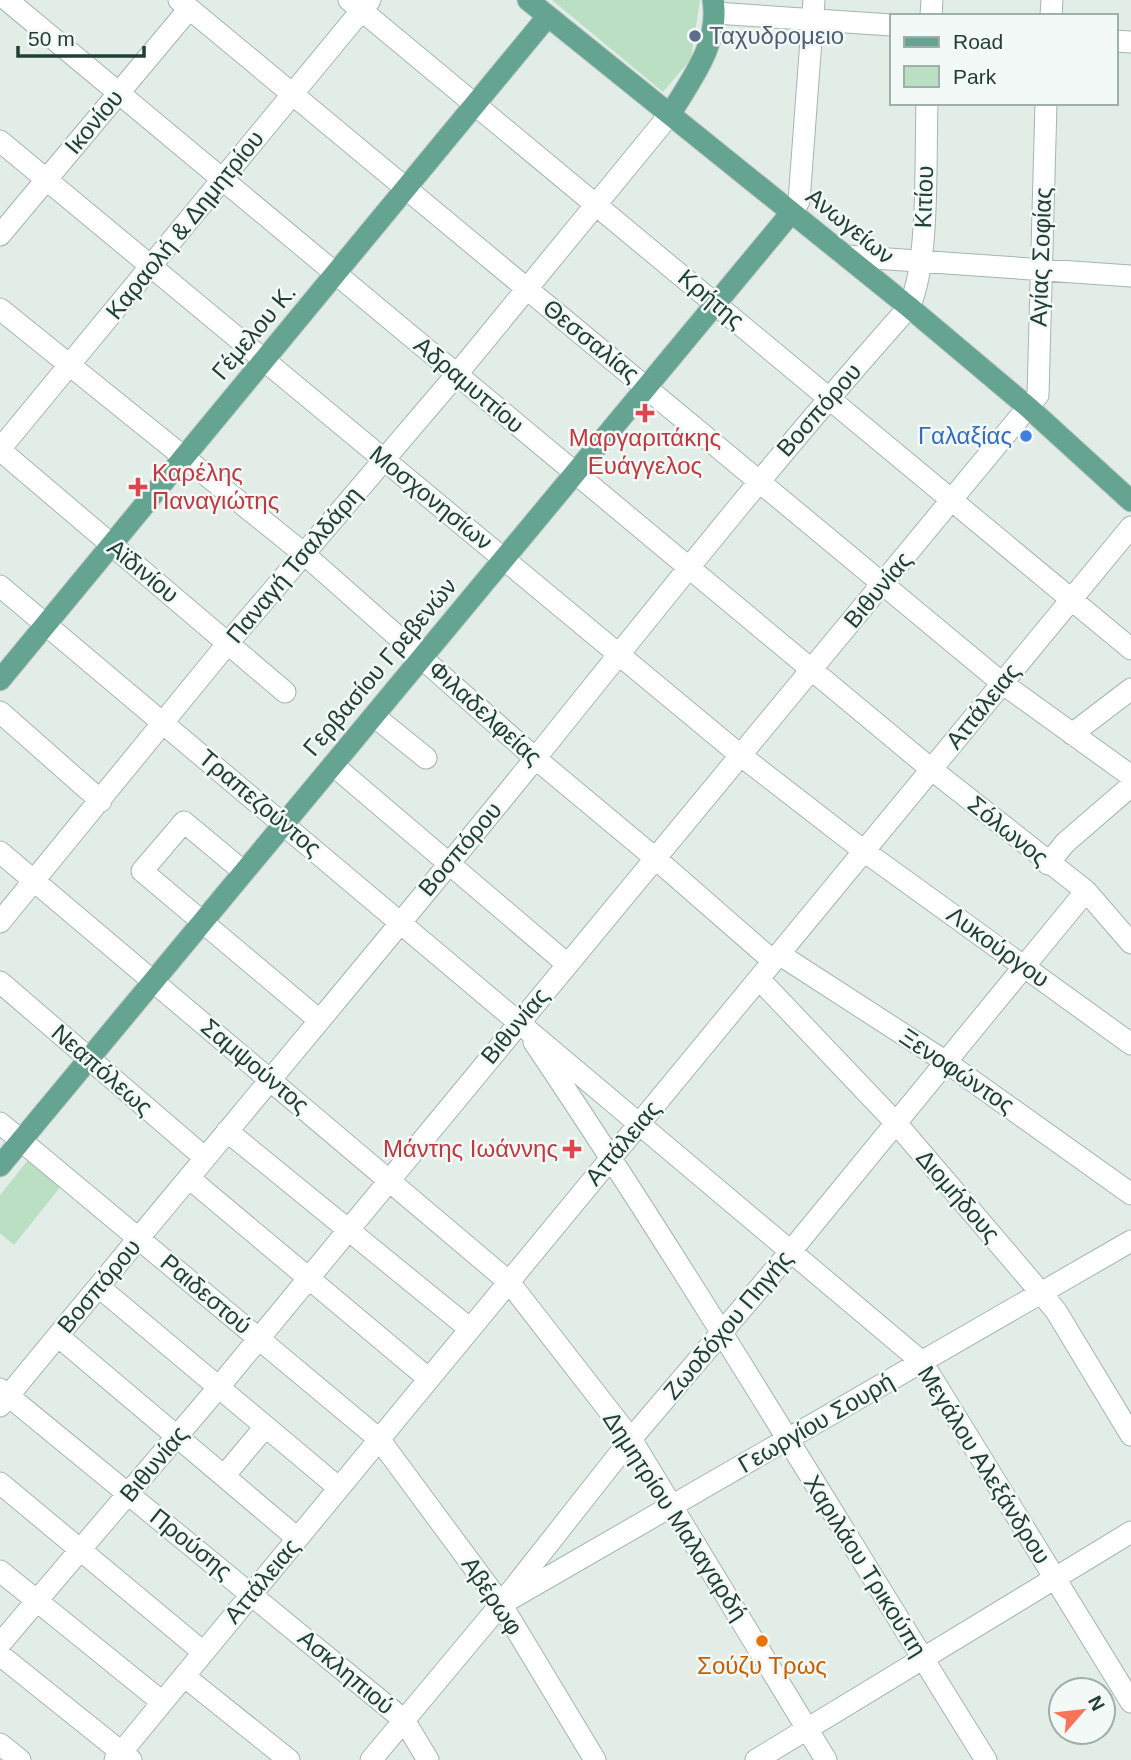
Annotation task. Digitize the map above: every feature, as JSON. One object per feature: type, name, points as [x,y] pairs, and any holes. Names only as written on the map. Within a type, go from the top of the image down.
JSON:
[{"type":"main road","name":"Ανωγείων","points":[[528,0],[795,207],[846,256],[913,298],[1131,501]]},
{"type":"main road","points":[[671,113],[712,41],[714,6]]},
{"type":"main road","name":"Γέμελου Κ.","points":[[0,680],[548,16]]},
{"type":"main road","name":"Γερβασίου Γρεβενών","points":[[0,1166],[795,207]]},
{"type":"street","name":"Αδραμυττίου","points":[[7,0],[931,769]]},
{"type":"street","name":"Καραολή & Δημητρίου","points":[[0,450],[292,95],[360,3]]},
{"type":"street","name":"Κρήτης","points":[[360,3],[475,104],[1131,649]]},
{"type":"street","name":"Ικονίου","points":[[0,235],[119,93],[184,5]]},
{"type":"street","name":"Θεσσαλίας","points":[[184,5],[527,290],[647,386],[1002,683],[1131,776]]},
{"type":"street","points":[[714,6],[813,10],[890,25]]},
{"type":"street","points":[[795,207],[813,10]]},
{"type":"street","name":"Κιτίου","points":[[913,298],[921,262],[928,105]]},
{"type":"street","name":"Αγίας Σοφίας","points":[[1029,408],[1038,395],[1039,270],[1046,105]]},
{"type":"street","name":"Παναγή Τσαλδάρη","points":[[0,922],[228,643],[457,374],[671,113]]},
{"type":"street","name":"Μοσχονησίων","points":[[0,141],[740,755],[864,851]]},
{"type":"street","points":[[846,256],[1131,276]]},
{"type":"street","name":"Βοσπόρου","points":[[3,1397],[99,1287],[535,758],[617,652],[913,298]]},
{"type":"street","name":"Φιλαδελφείας","points":[[0,309],[303,553],[535,758],[776,958]]},
{"type":"street","name":"Βιθυνίας","points":[[0,1644],[218,1388],[307,1277],[1029,408]]},
{"type":"street","name":"Αϊδινίου","points":[[0,450],[285,692]]},
{"type":"street","name":"Αττάλειας","points":[[122,1757],[162,1702],[1131,527]]},
{"type":"street","name":"Τραπεζούντος","points":[[0,586],[640,1123]]},
{"type":"street","points":[[1072,734],[1131,689]]},
{"type":"street","points":[[0,712],[101,801]]},
{"type":"street","points":[[374,716],[426,758]]},
{"type":"street","points":[[333,765],[567,964]]},
{"type":"street","name":"Σόλωνος","points":[[931,769],[1086,891],[1131,943]]},
{"type":"street","points":[[1048,863],[1065,843],[1131,786]]},
{"type":"street","points":[[244,872],[184,822],[142,871],[204,920],[319,1020]]},
{"type":"street","name":"Λυκούργου","points":[[864,851],[1131,1044]]},
{"type":"street","name":"Σαμψούντος","points":[[0,852],[509,1282]]},
{"type":"street","name":"Ζωοδόχου Πηγής","points":[[371,1760],[501,1604],[631,1439],[791,1251],[1086,891]]},
{"type":"street","name":"Ξενοφώντος","points":[[776,958],[946,1062],[1131,1194]]},
{"type":"street","name":"Διομήδους","points":[[758,979],[895,1123],[1056,1311],[1131,1435]]},
{"type":"street","name":"Νεαπόλεως","points":[[0,982],[205,1158]]},
{"type":"street","name":"Τραπεζούντος","points":[[520,1021],[611,1157]]},
{"type":"street","name":"Ραιδεστού","points":[[0,1122],[380,1438]]},
{"type":"street","name":"Μεγάλου Αλεξάνδρου","points":[[640,1123],[922,1362],[1131,1702]]},
{"type":"street","points":[[228,1131],[470,1329]]},
{"type":"street","name":"Χαριλάου Τρικούπη","points":[[611,1157],[986,1760]]},
{"type":"street","points":[[189,1178],[429,1379]]},
{"type":"street","name":"Γεωργίου Σουρή","points":[[501,1604],[1131,1241]]},
{"type":"street","name":"Δημητρίου Μαλαγαρδή","points":[[509,1282],[631,1439],[674,1505],[826,1760]]},
{"type":"street","points":[[99,1287],[338,1488]]},
{"type":"street","points":[[58,1336],[297,1538]]},
{"type":"street","name":"Προύσης","points":[[3,1397],[252,1593]]},
{"type":"street","points":[[224,1476],[265,1427]]},
{"type":"street","name":"Αβέρωφ","points":[[380,1438],[501,1604],[594,1760]]},
{"type":"street","points":[[0,1483],[204,1652]]},
{"type":"street","points":[[756,1760],[1131,1532]]},
{"type":"street","points":[[0,1571],[162,1702]]},
{"type":"street","name":"Ασκληπιού","points":[[252,1593],[404,1720],[428,1760]]},
{"type":"street","points":[[0,1655],[122,1757]]},
{"type":"street","points":[[184,1676],[289,1760]]},
{"type":"street","points":[[0,1744],[20,1760]]},
{"type":"green space","points":[[552,0],[700,0],[691,59],[663,92]]},
{"type":"green space","points":[[29,1159],[62,1185],[14,1245],[0,1233],[0,1195]]},
{"type":"place","name":"Ταχυδρομειο","points":[[695,36]]},
{"type":"place","name":"Μαργαριτάκης Ευάγγελος","points":[[645,413]]},
{"type":"place","name":"Γαλαξίας","points":[[1026,436]]},
{"type":"place","name":"Καρέλης Παναγιώτης","points":[[138,487]]},
{"type":"place","name":"Μάντης Ιωάννης","points":[[572,1149]]},
{"type":"place","name":"Σούζυ Τρως","points":[[762,1641]]}]
